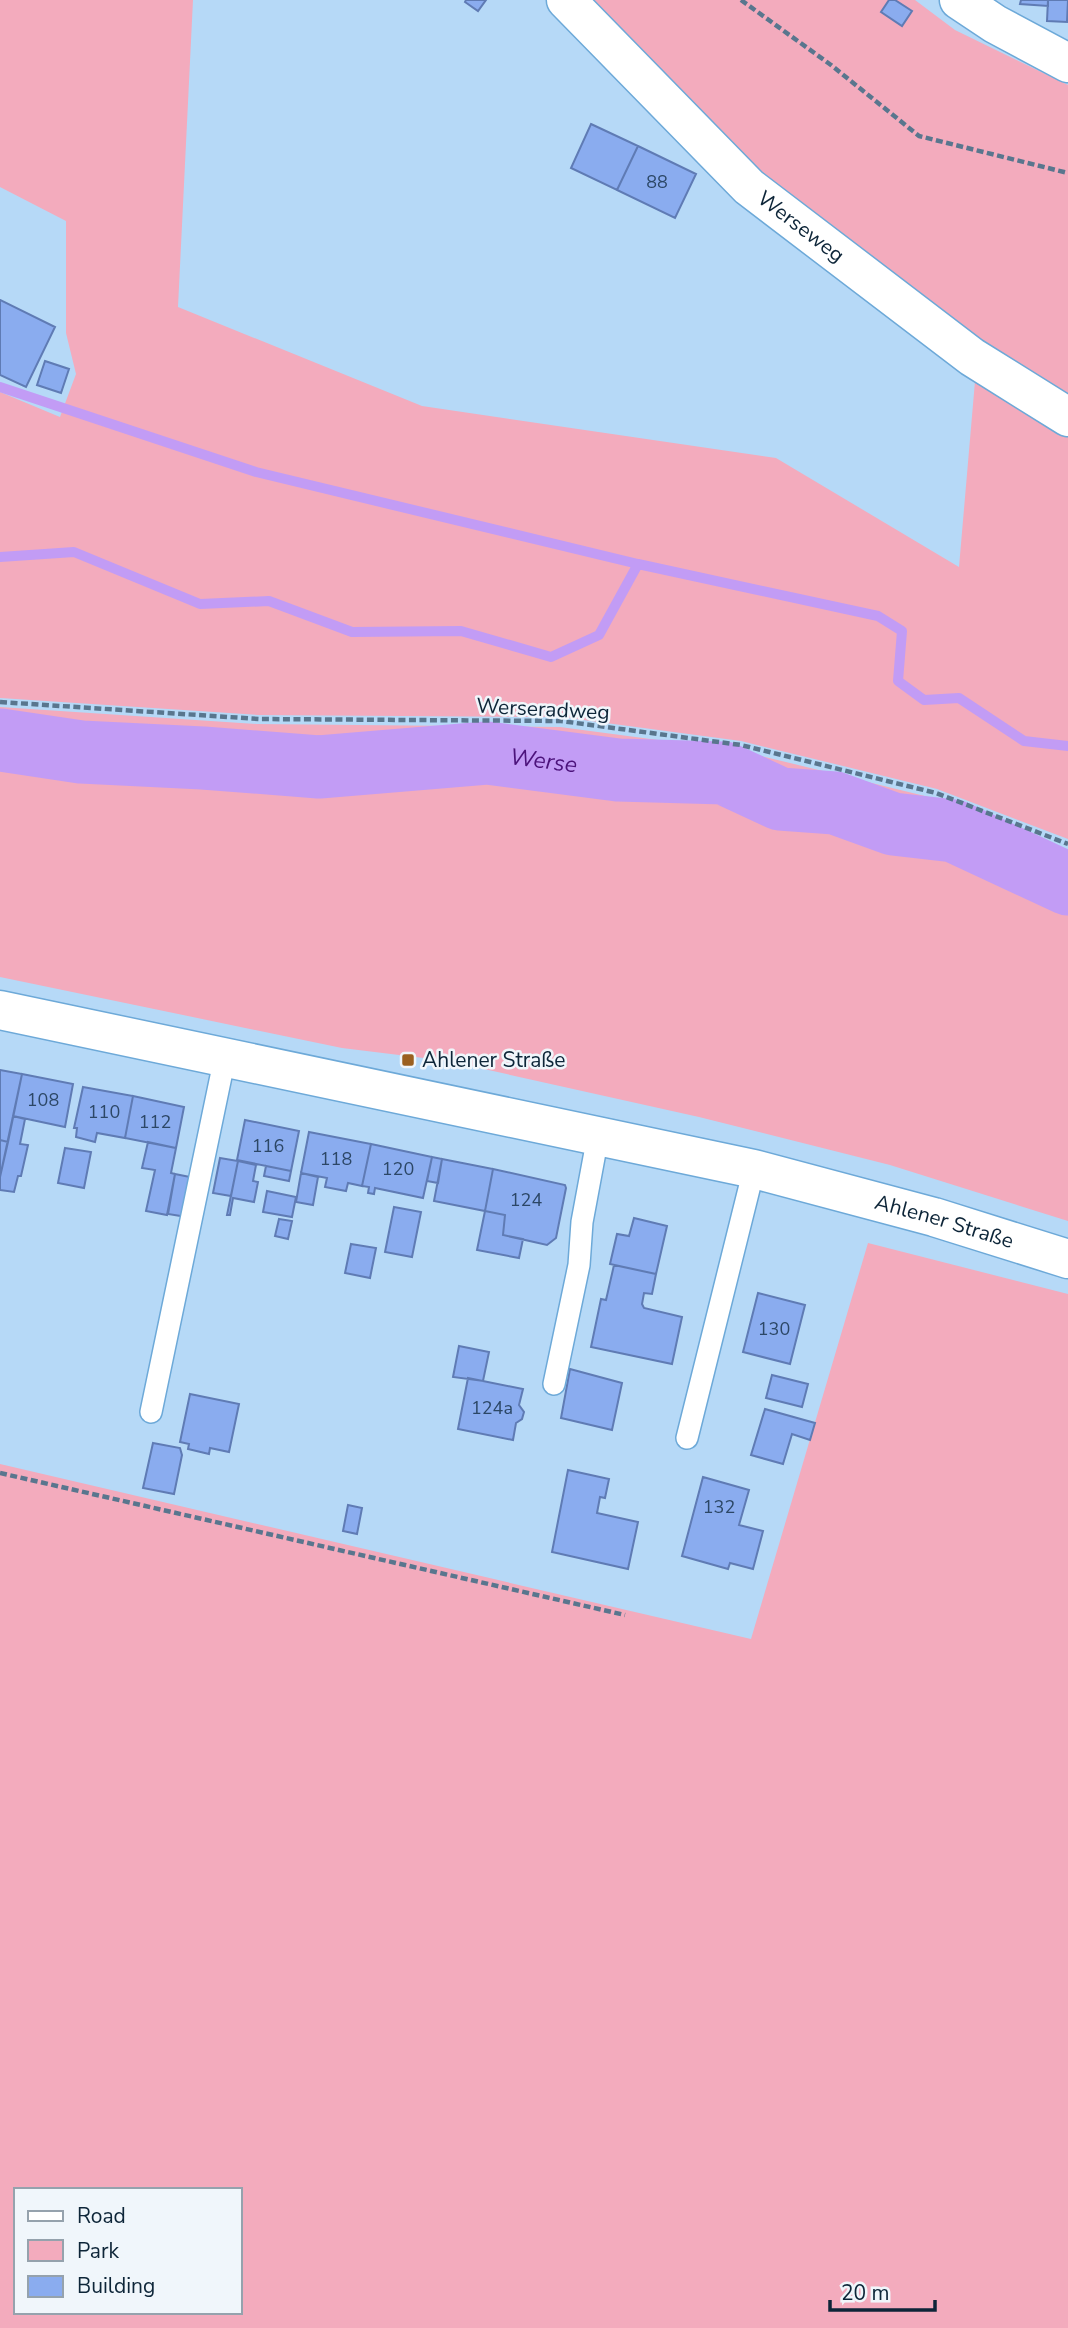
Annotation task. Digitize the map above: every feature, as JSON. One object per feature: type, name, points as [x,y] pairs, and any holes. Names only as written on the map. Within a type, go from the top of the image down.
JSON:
[{"type":"main road","name":"Werseweg","points":[[566,0],[749,187],[972,357],[1068,417]]},
{"type":"main road","points":[[959,0],[995,24],[1068,63]]},
{"type":"main road","name":"Ahlener Straße","points":[[0,1010],[754,1169],[934,1217],[1068,1259]]},
{"type":"lane","points":[[151,1412],[225,1058]]},
{"type":"lane","points":[[554,1384],[579,1265],[582,1222],[598,1136]]},
{"type":"lane","points":[[687,1438],[754,1169]]},
{"type":"path","points":[[741,0],[831,65],[919,136],[1068,173]]},
{"type":"path","name":"Werseradweg","points":[[0,702],[259,719],[561,721],[715,741],[936,793],[1068,845]]},
{"type":"path","points":[[0,1473],[625,1615]]},
{"type":"green space","points":[[0,0],[193,0],[178,307],[422,406],[776,458],[959,567],[977,358],[699,125],[581,0],[915,0],[955,30],[1068,85],[1068,839],[937,789],[741,741],[561,717],[259,715],[0,698],[0,392],[60,417],[76,374],[66,333],[66,221],[0,187]]},
{"type":"green space","points":[[0,707],[257,724],[560,727],[741,751],[933,798],[1068,850],[1068,1221],[890,1165],[699,1117],[448,1061],[342,1048],[0,977]]},
{"type":"green space","points":[[868,1243],[1068,1294],[1068,2328],[0,2328],[0,1464],[751,1639]]},
{"type":"building","points":[[486,0],[478,11],[465,2]]},
{"type":"building","points":[[889,0],[895,0],[912,11],[902,26],[881,12]]},
{"type":"building","points":[[1021,0],[1048,0],[1048,6],[1020,4]]},
{"type":"building","points":[[1048,0],[1068,0],[1067,22],[1047,21]]},
{"type":"building","points":[[591,124],[638,146],[617,190],[571,168]]},
{"type":"building","points":[[638,146],[696,174],[675,218],[617,190]]},
{"type":"building","points":[[0,300],[55,327],[26,387],[0,375]]},
{"type":"building","points":[[45,361],[69,369],[61,393],[37,385]]},
{"type":"building","points":[[0,1070],[22,1074],[8,1142],[0,1140]]},
{"type":"building","points":[[22,1074],[73,1084],[65,1127],[13,1116]]},
{"type":"building","points":[[83,1087],[133,1096],[125,1138],[97,1133],[95,1142],[76,1137],[77,1128],[74,1128]]},
{"type":"building","points":[[133,1096],[184,1107],[176,1148],[125,1138]]},
{"type":"building","points":[[13,1116],[25,1119],[20,1144],[28,1145],[21,1176],[18,1176],[14,1192],[0,1190],[0,1177]]},
{"type":"building","points":[[245,1120],[299,1131],[291,1171],[237,1160]]},
{"type":"building","points":[[309,1132],[371,1144],[362,1186],[348,1183],[346,1191],[325,1187],[327,1178],[301,1173]]},
{"type":"building","points":[[0,1140],[8,1142],[0,1177]]},
{"type":"building","points":[[148,1142],[176,1148],[171,1173],[175,1174],[167,1215],[146,1211],[155,1170],[142,1168]]},
{"type":"building","points":[[371,1144],[432,1157],[423,1198],[375,1188],[374,1194],[368,1193],[369,1187],[362,1186]]},
{"type":"building","points":[[65,1148],[91,1152],[84,1188],[58,1183]]},
{"type":"building","points":[[432,1157],[442,1159],[438,1183],[427,1181]]},
{"type":"building","points":[[220,1158],[238,1161],[231,1196],[213,1193]]},
{"type":"building","points":[[442,1159],[493,1169],[485,1211],[434,1201]]},
{"type":"building","points":[[238,1161],[256,1165],[253,1181],[258,1182],[254,1202],[233,1198],[230,1215],[227,1215]]},
{"type":"building","points":[[266,1166],[291,1171],[289,1181],[264,1176]]},
{"type":"building","points":[[493,1169],[565,1185],[556,1238],[547,1245],[503,1235],[505,1215],[485,1211]]},
{"type":"building","points":[[301,1173],[318,1177],[313,1205],[296,1202]]},
{"type":"building","points":[[175,1174],[195,1178],[187,1217],[168,1214]]},
{"type":"building","points":[[267,1191],[296,1197],[292,1217],[263,1212]]},
{"type":"building","points":[[394,1207],[421,1212],[412,1257],[385,1252]]},
{"type":"building","points":[[485,1211],[505,1215],[503,1235],[523,1239],[519,1258],[477,1250]]},
{"type":"building","points":[[634,1218],[667,1226],[656,1274],[610,1264],[617,1234],[629,1236]]},
{"type":"building","points":[[279,1219],[292,1221],[288,1239],[275,1236]]},
{"type":"building","points":[[351,1244],[376,1248],[370,1278],[345,1273]]},
{"type":"building","points":[[614,1265],[656,1274],[652,1294],[644,1293],[644,1308],[682,1317],[672,1364],[591,1347],[601,1299],[606,1300]]},
{"type":"building","points":[[758,1293],[805,1305],[790,1364],[743,1352]]},
{"type":"building","points":[[459,1346],[489,1352],[483,1381],[453,1377]]},
{"type":"building","points":[[570,1369],[622,1383],[612,1430],[561,1418]]},
{"type":"building","points":[[772,1375],[808,1384],[802,1407],[766,1398]]},
{"type":"building","points":[[468,1378],[523,1389],[519,1405],[524,1412],[522,1419],[516,1423],[513,1440],[458,1429]]},
{"type":"building","points":[[190,1394],[239,1404],[229,1452],[210,1448],[209,1454],[188,1449],[189,1444],[180,1442]]},
{"type":"building","points":[[765,1409],[815,1423],[810,1440],[792,1434],[783,1464],[751,1455]]},
{"type":"building","points":[[153,1443],[180,1448],[182,1455],[174,1494],[143,1488]]},
{"type":"building","points":[[568,1470],[609,1479],[605,1498],[600,1497],[597,1513],[638,1522],[628,1569],[552,1552]]},
{"type":"building","points":[[703,1477],[749,1490],[739,1525],[763,1531],[753,1569],[730,1563],[728,1569],[682,1556]]},
{"type":"building","points":[[348,1505],[362,1508],[357,1534],[343,1531]]},
{"type":"waterway","points":[[0,387],[256,472],[638,564]]},
{"type":"waterway","points":[[0,557],[74,552],[200,604],[269,601],[352,632],[461,631],[551,657],[599,635],[638,564],[878,616],[902,631],[898,681],[924,700],[959,698],[1024,741],[1068,746]]},
{"type":"waterway","name":"Werse","points":[[0,740],[81,752],[319,767],[487,753],[618,770],[724,773],[780,799],[835,803],[893,824],[954,831],[1068,884]]},
{"type":"place","name":"Ahlener Straße","points":[[408,1060]]}]
